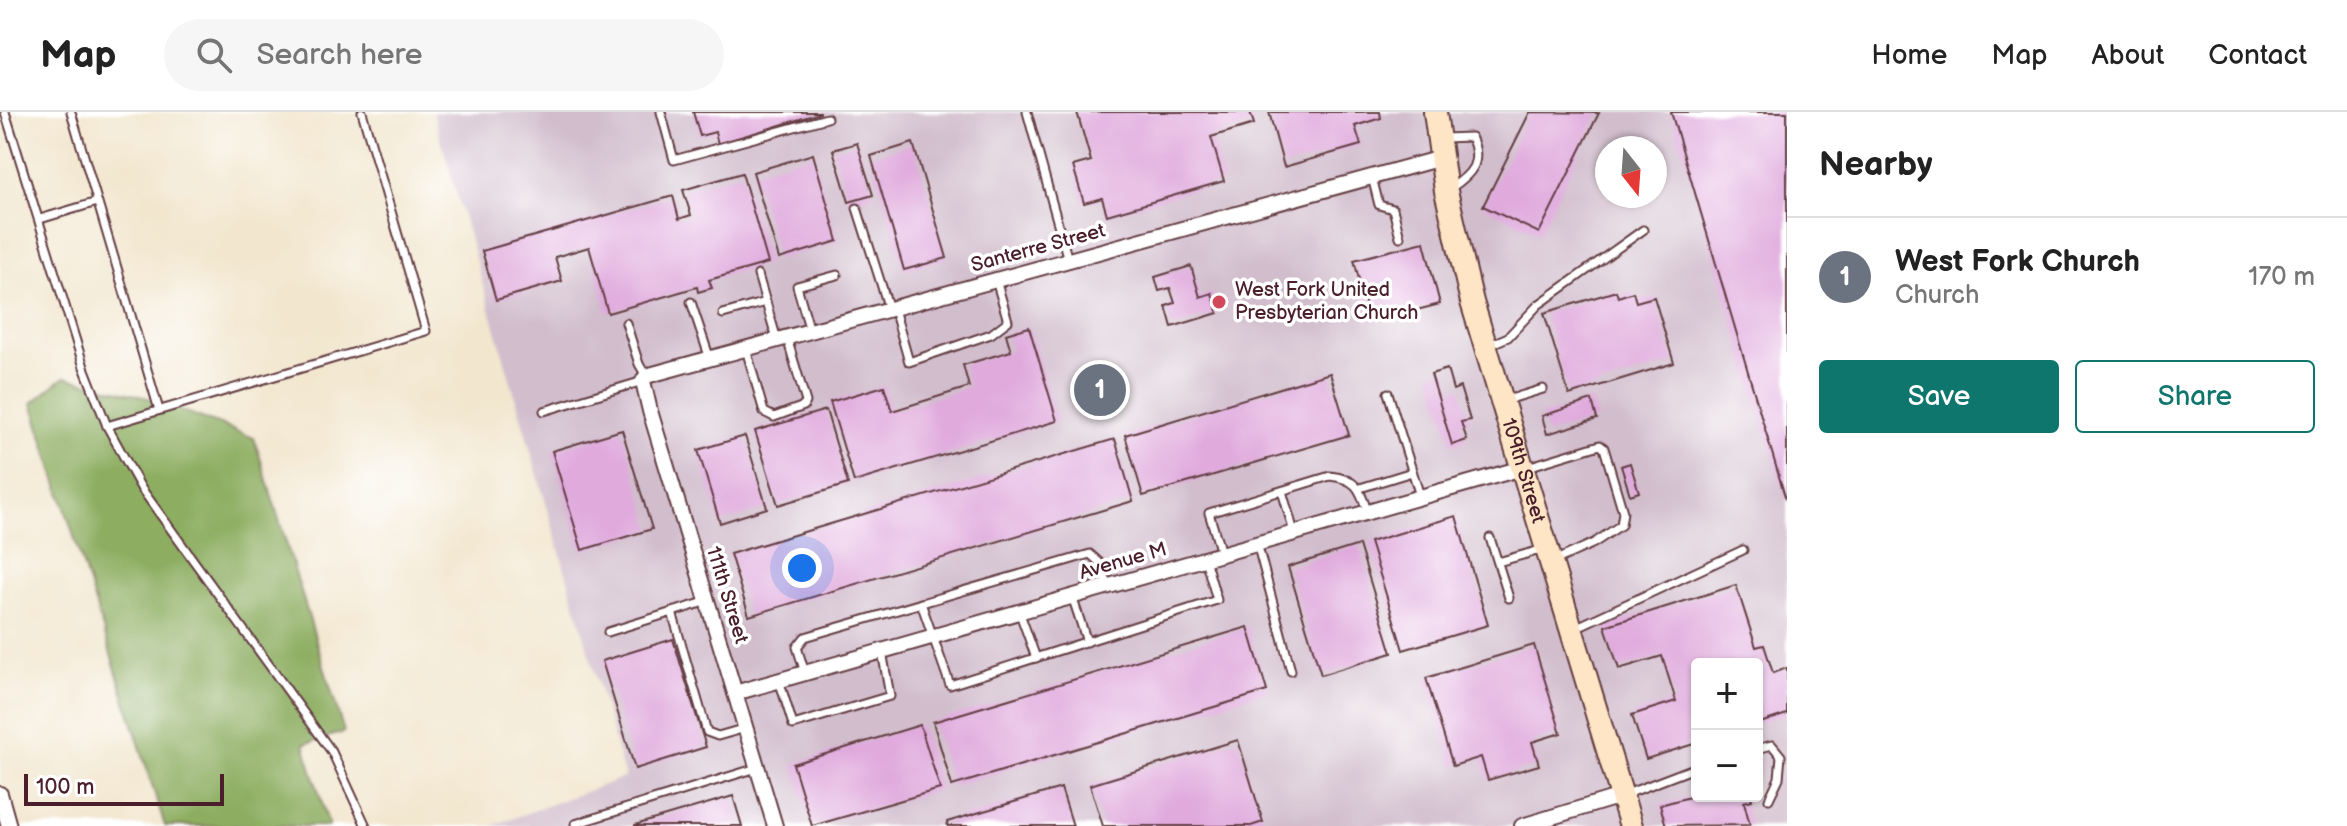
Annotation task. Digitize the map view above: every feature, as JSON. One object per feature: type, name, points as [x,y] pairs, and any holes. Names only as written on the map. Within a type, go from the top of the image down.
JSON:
[{"type":"street","name":"109th Street","points":[[1435,112],[1446,191],[1485,347],[1631,826]]},
{"type":"street","name":"Santerre Street","points":[[645,378],[1372,177],[1439,148]]},
{"type":"street","name":"111th Street","points":[[645,378],[775,826]]},
{"type":"street","name":"Avenue M","points":[[735,693],[1522,468]]},
{"type":"street","points":[[0,794],[9,826]]},
{"type":"street","points":[[1522,826],[1621,796]]},
{"type":"lane","points":[[5,112],[84,367],[107,426],[141,488],[332,752],[366,826]]},
{"type":"lane","points":[[71,112],[159,410]]},
{"type":"lane","points":[[107,426],[426,331],[362,112]]},
{"type":"lane","points":[[661,112],[674,160],[827,118]]},
{"type":"lane","points":[[1027,112],[1068,260]]},
{"type":"lane","points":[[1439,148],[1471,137],[1476,149],[1476,165],[1469,175],[1446,191]]},
{"type":"lane","points":[[1372,177],[1379,205],[1393,209],[1400,237]]},
{"type":"lane","points":[[40,219],[97,202]]},
{"type":"lane","points":[[857,208],[909,362],[991,334],[1008,321],[996,280]]},
{"type":"lane","points":[[1485,347],[1508,337],[1538,305],[1643,230]]},
{"type":"lane","points":[[746,349],[764,412],[774,417],[804,406],[806,402],[758,275]]},
{"type":"lane","points":[[810,331],[797,286],[837,275]]},
{"type":"lane","points":[[691,302],[710,359]]},
{"type":"lane","points":[[723,314],[766,302]]},
{"type":"lane","points":[[544,411],[645,378],[626,323]]},
{"type":"lane","points":[[1502,401],[1543,389]]},
{"type":"lane","points":[[1388,393],[1420,496]]},
{"type":"lane","points":[[1498,562],[1548,555],[1594,543],[1621,525],[1623,512],[1600,445],[1522,468]]},
{"type":"lane","points":[[1360,488],[1412,472]]},
{"type":"lane","points":[[1221,553],[1209,513],[1330,476],[1350,478],[1360,488],[1367,511]]},
{"type":"lane","points":[[1282,491],[1294,532]]},
{"type":"lane","points":[[1490,538],[1509,598]]},
{"type":"lane","points":[[1257,543],[1291,671]]},
{"type":"lane","points":[[1571,629],[1743,550]]},
{"type":"lane","points":[[805,673],[797,647],[805,637],[1090,554],[1100,563],[1108,586]]},
{"type":"lane","points":[[921,603],[950,685],[1217,600],[1205,558]]},
{"type":"lane","points":[[1072,596],[1087,642]]},
{"type":"lane","points":[[608,632],[708,601]]},
{"type":"lane","points":[[1019,611],[1036,658]]},
{"type":"lane","points":[[672,612],[707,732],[718,736],[746,728]]},
{"type":"lane","points":[[779,680],[793,725],[890,696],[882,651]]},
{"type":"lane","points":[[1763,747],[1772,745],[1781,756],[1779,778],[1769,799]]},
{"type":"lane","points":[[575,824],[757,768]]},
{"type":"lane","points":[[1621,796],[1691,769]]},
{"type":"shaded area","points":[[433,112],[1787,112],[1787,826],[492,826],[625,777]]},
{"type":"green space","points":[[64,377],[152,399],[254,438],[344,732],[304,744],[329,826],[165,826],[32,403]]},
{"type":"building","points":[[693,112],[820,113],[718,144],[715,132],[700,136]]},
{"type":"building","points":[[1077,112],[1250,112],[1254,124],[1211,137],[1224,181],[1107,215],[1102,198],[1084,203],[1073,166],[1091,161]]},
{"type":"building","points":[[1269,112],[1380,112],[1381,118],[1355,126],[1361,145],[1284,167]]},
{"type":"building","points":[[1530,112],[1599,113],[1539,233],[1483,206]]},
{"type":"building","points":[[1671,112],[1787,112],[1787,500],[1786,500]]},
{"type":"building","points":[[857,143],[873,195],[849,202],[833,150]]},
{"type":"building","points":[[913,143],[947,258],[904,270],[871,156]]},
{"type":"building","points":[[813,154],[838,241],[779,259],[753,172]]},
{"type":"building","points":[[742,173],[768,263],[709,280],[712,288],[698,292],[697,287],[608,313],[589,247],[555,257],[562,281],[496,300],[482,251],[673,196],[679,219],[691,215],[683,190]]},
{"type":"building","points":[[1424,242],[1440,304],[1370,322],[1354,260]]},
{"type":"building","points":[[1191,266],[1200,297],[1212,293],[1218,313],[1172,327],[1166,306],[1175,303],[1170,288],[1159,291],[1155,277]]},
{"type":"building","points":[[1616,291],[1618,297],[1633,292],[1636,302],[1654,297],[1674,363],[1569,395],[1544,313]]},
{"type":"building","points":[[1029,327],[1057,421],[854,482],[830,402],[884,386],[892,411],[969,387],[963,365],[1011,351],[1006,334]]},
{"type":"building","points":[[1447,369],[1453,390],[1460,387],[1470,420],[1461,422],[1467,440],[1452,445],[1431,374]]},
{"type":"building","points":[[1330,373],[1349,435],[1143,496],[1125,435]]},
{"type":"building","points":[[1592,400],[1597,419],[1547,434],[1542,416]]},
{"type":"building","points":[[826,410],[848,484],[778,505],[755,431]]},
{"type":"building","points":[[622,430],[652,529],[582,550],[552,451]]},
{"type":"building","points":[[745,436],[767,508],[720,523],[698,450]]},
{"type":"building","points":[[1115,439],[1133,501],[749,616],[730,554]]},
{"type":"building","points":[[1630,463],[1639,492],[1630,495],[1621,466]]},
{"type":"building","points":[[1456,516],[1488,625],[1403,650],[1370,542]]},
{"type":"building","points":[[1359,545],[1392,653],[1321,675],[1288,567]]},
{"type":"building","points":[[1736,585],[1756,647],[1764,645],[1773,673],[1787,668],[1787,714],[1763,722],[1763,658],[1691,658],[1691,745],[1646,759],[1632,715],[1676,701],[1662,656],[1619,669],[1605,626]]},
{"type":"building","points":[[1248,627],[1267,691],[952,786],[933,722]]},
{"type":"building","points":[[673,639],[706,747],[635,769],[602,661]]},
{"type":"building","points":[[1534,645],[1561,733],[1532,742],[1539,765],[1488,780],[1481,757],[1453,766],[1426,678]]},
{"type":"building","points":[[920,725],[940,789],[812,826],[793,764]]},
{"type":"building","points":[[1238,740],[1263,822],[1251,826],[1103,826],[1090,785]]},
{"type":"building","points":[[1061,788],[1073,826],[948,826],[947,822]]},
{"type":"building","points":[[733,796],[742,826],[635,826],[635,825]]},
{"type":"building","points":[[1691,797],[1691,802],[1744,802],[1750,825],[1666,826],[1660,805]]},
{"type":"place","name":"West Fork United Presbyterian Church","points":[[1219,302]]},
{"type":"place","name":"West Fork Church","points":[[1100,390]]}]
